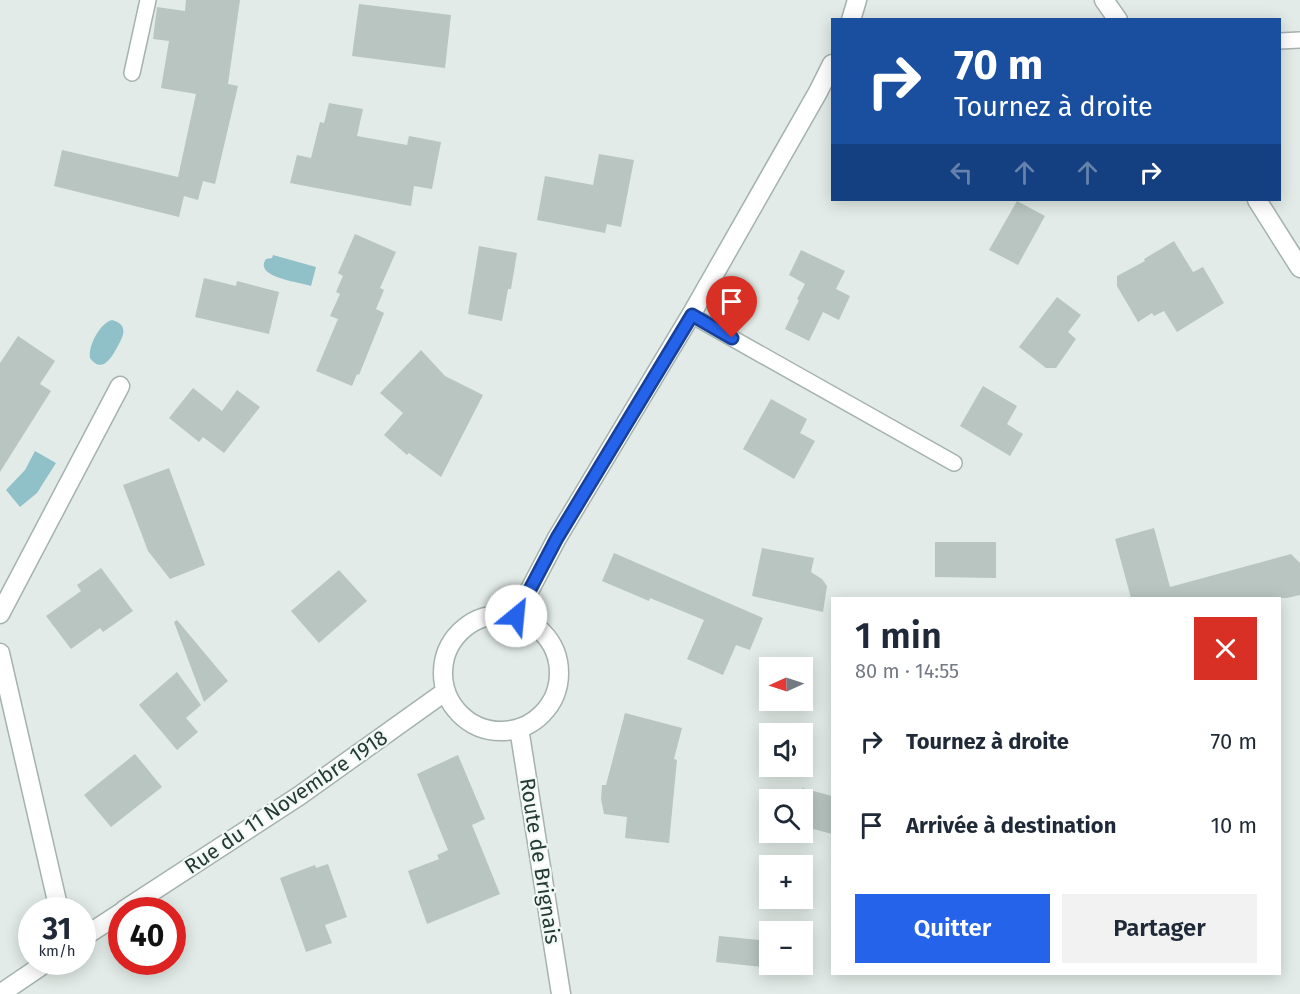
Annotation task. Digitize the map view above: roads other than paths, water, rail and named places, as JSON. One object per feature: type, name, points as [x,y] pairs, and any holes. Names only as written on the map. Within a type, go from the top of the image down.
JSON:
[{"type":"street","points":[[851,18],[857,0]]},
{"type":"street","points":[[1104,0],[1117,18]]},
{"type":"street","points":[[516,616],[557,538],[692,315],[819,92],[831,66]]},
{"type":"street","points":[[1258,201],[1300,268]]},
{"type":"street","points":[[0,614],[120,386]]},
{"type":"street","points":[[499,615],[516,616],[532,623],[545,635],[554,650],[559,666],[558,684],[553,698],[539,716],[519,728],[501,731],[483,728],[467,720],[454,707],[446,691],[443,673],[446,655],[453,639],[466,627],[481,618],[499,615]]},
{"type":"street","points":[[0,653],[56,897]]},
{"type":"street","name":"Rue du 11 Novembre 1918","points":[[144,897],[299,796],[446,691]]},
{"type":"street","name":"Route de Brignais","points":[[519,728],[561,994]]},
{"type":"street","points":[[0,994],[28,975]]},
{"type":"lane","points":[[132,73],[148,0]]},
{"type":"lane","points":[[1281,41],[1300,40]]},
{"type":"lane","points":[[692,315],[954,463]]},
{"type":"water","points":[[273,255],[316,267],[311,286],[279,278],[266,270],[264,265],[266,259],[272,258]]},
{"type":"water","points":[[112,320],[121,325],[122,337],[110,359],[104,364],[97,364],[90,358],[91,347],[99,330]]},
{"type":"water","points":[[35,451],[56,463],[37,493],[20,507],[6,490],[25,470]]}]
